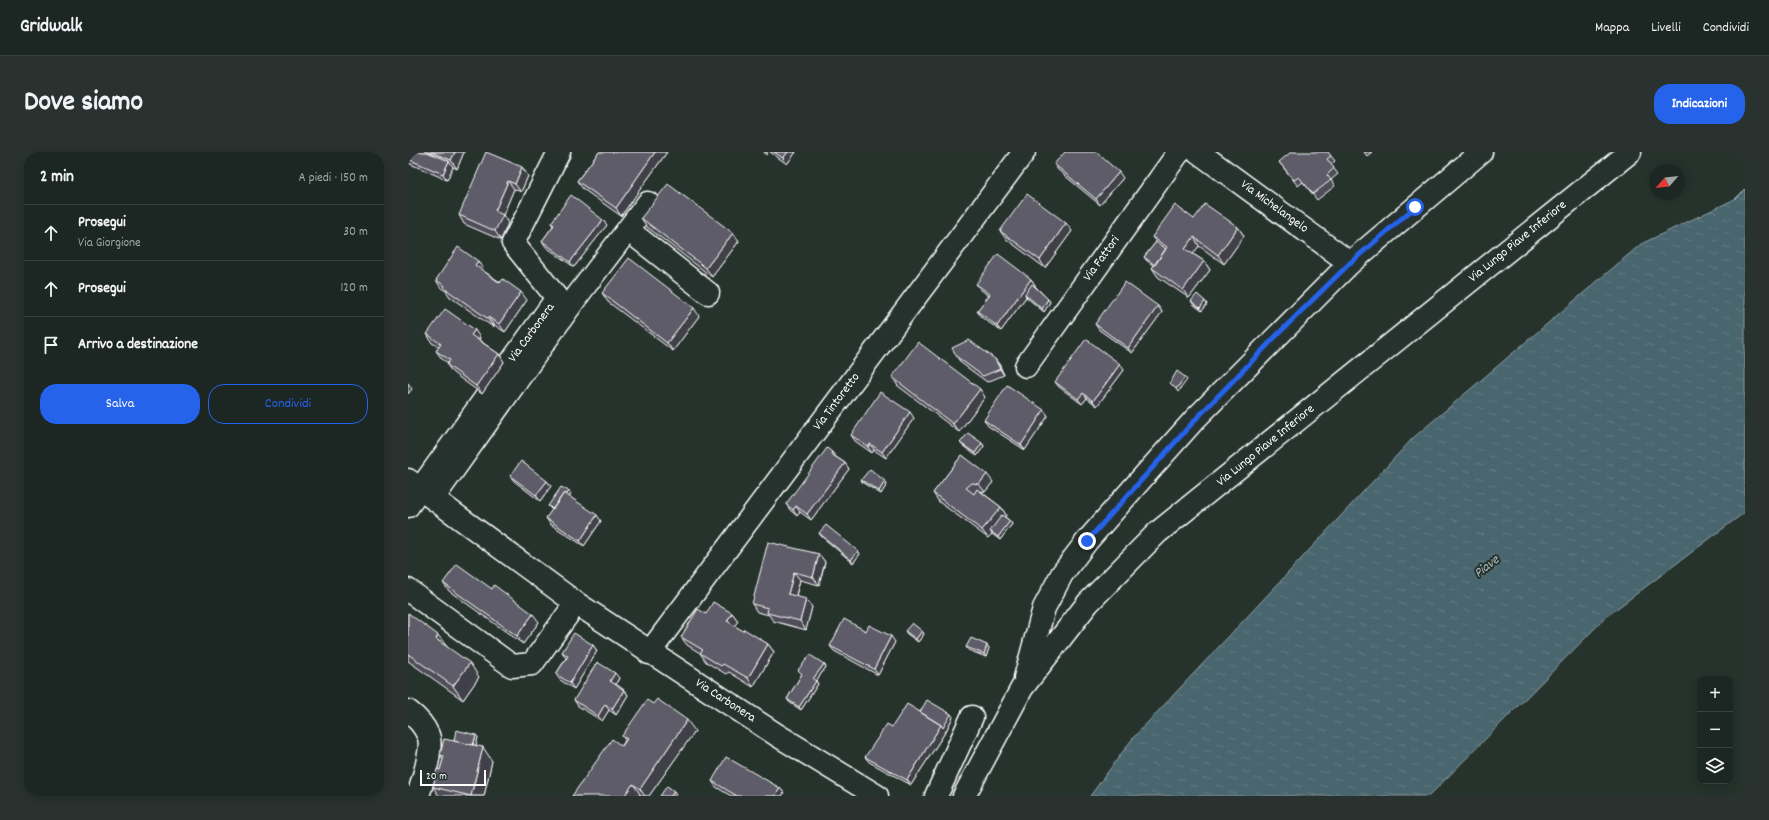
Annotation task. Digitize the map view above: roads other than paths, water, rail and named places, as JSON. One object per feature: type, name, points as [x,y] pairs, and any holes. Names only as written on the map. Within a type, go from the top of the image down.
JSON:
[{"type":"street","name":"Via Carbonera","points":[[417,493],[557,298],[512,243],[559,152]]},
{"type":"street","name":"Via Tintoretto","points":[[649,652],[1024,152]]},
{"type":"street","name":"Via Fattori","points":[[1026,366],[1179,152]]},
{"type":"street","name":"Via Michelangelo","points":[[1198,152],[1350,263]]},
{"type":"street","name":"Via Lungo Piave Inferiore","points":[[964,796],[1022,688],[1088,603],[1157,533],[1630,152]]},
{"type":"street","points":[[1022,688],[1044,608],[1062,574],[1087,541],[1195,420],[1350,263],[1476,154]]},
{"type":"street","name":"Via Carbonera","points":[[417,493],[578,295],[648,203]]},
{"type":"street","points":[[628,230],[708,293]]},
{"type":"street","name":"Via Carbonera","points":[[417,493],[649,652],[777,735],[877,796]]},
{"type":"street","points":[[408,590],[512,666],[532,664],[576,603]]},
{"type":"street","points":[[408,712],[423,725],[429,736],[430,748],[418,796]]},
{"type":"street","points":[[936,796],[972,717]]},
{"type":"water","name":"Piave","points":[[1745,189],[1745,512],[1607,616],[1429,796],[1090,796],[1133,738],[1413,438],[1641,244],[1735,199]]}]
